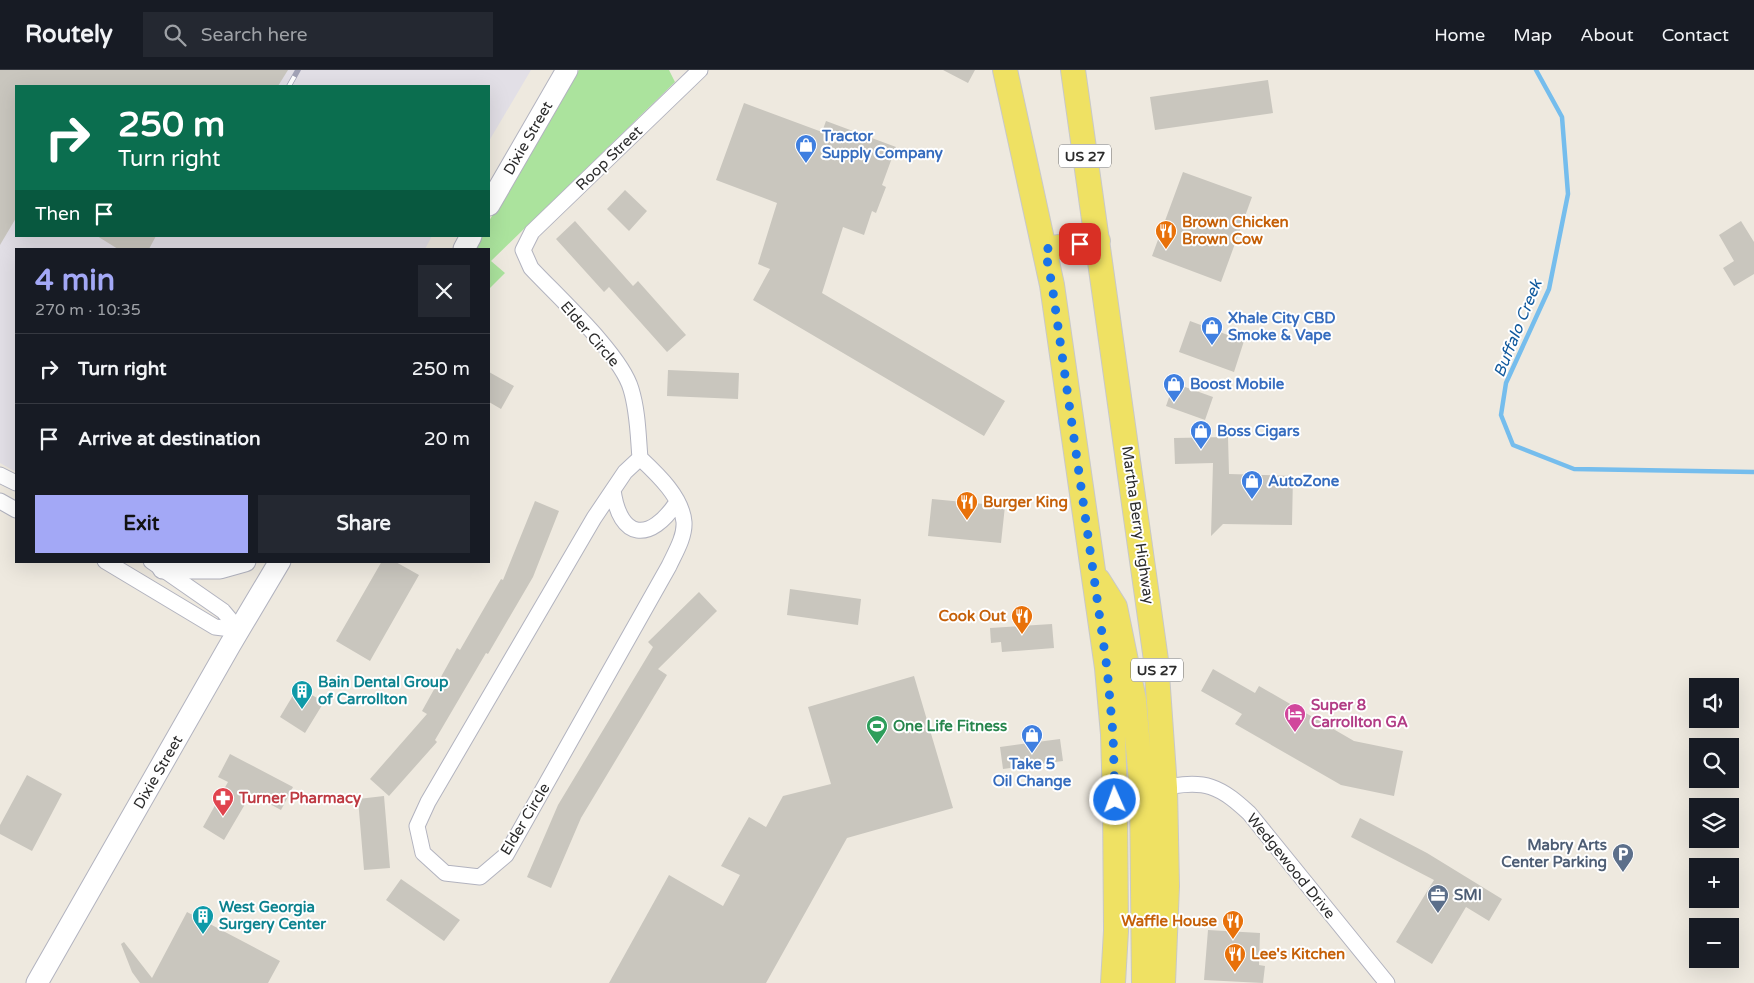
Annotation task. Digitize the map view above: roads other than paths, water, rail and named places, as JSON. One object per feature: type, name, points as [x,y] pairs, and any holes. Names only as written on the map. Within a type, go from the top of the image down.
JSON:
[{"type":"main road","points":[[1005,70],[1052,285],[1107,668],[1113,734],[1115,800],[1116,931],[1113,983]]},
{"type":"main road","name":"Martha Berry Highway","points":[[1073,70],[1156,660],[1154,790],[1167,886],[1163,983]]},
{"type":"main road","points":[[1045,249],[1098,241]]},
{"type":"main road","points":[[1093,572],[1115,607],[1154,790],[1144,983]]},
{"type":"street","name":"Dixie Street","points":[[490,204],[568,70]]},
{"type":"street","name":"Roop Street","points":[[523,250],[532,232],[700,70]]},
{"type":"street","name":"Elder Circle","points":[[523,250],[531,268],[619,364],[630,388],[636,413],[640,458],[663,481],[677,502],[684,522],[682,536],[669,566],[506,856],[480,877],[445,873],[423,853],[417,826],[448,768],[613,490],[625,472],[640,458]]},
{"type":"street","points":[[0,475],[15,482]]},
{"type":"street","points":[[613,490],[615,505],[622,519],[634,529],[644,531],[660,524],[677,502]]},
{"type":"street","points":[[0,501],[15,509]]},
{"type":"street","points":[[108,563],[215,626],[239,630]]},
{"type":"street","points":[[157,565],[220,568],[238,563]]},
{"type":"street","name":"Dixie Street","points":[[37,983],[279,563]]},
{"type":"street","points":[[157,565],[222,611],[239,630]]},
{"type":"street","name":"Wedgewood Drive","points":[[1115,800],[1154,790],[1187,785],[1210,786],[1239,804],[1263,829],[1387,983]]},
{"type":"waterway","name":"Buffalo Creek","points":[[1536,70],[1562,117],[1568,194],[1549,289],[1506,383],[1501,415],[1513,445],[1574,469],[1754,472]]},
{"type":"railway","points":[[290,85],[298,70]]},
{"type":"place","name":"Tractor Supply Company","points":[[806,164]]},
{"type":"place","name":"Brown Chicken Brown Cow","points":[[1166,250]]},
{"type":"place","name":"Xhale City CBD Smoke & Vape","points":[[1212,346]]},
{"type":"place","name":"Boost Mobile","points":[[1174,403]]},
{"type":"place","name":"Boss Cigars","points":[[1201,450]]},
{"type":"place","name":"AutoZone","points":[[1252,500]]},
{"type":"place","name":"Burger King","points":[[967,521]]},
{"type":"place","name":"Cook Out","points":[[1022,635]]},
{"type":"place","name":"Bain Dental Group of Carrollton","points":[[302,710]]},
{"type":"place","name":"Super 8 Carrollton GA","points":[[1295,733]]},
{"type":"place","name":"One Life Fitness","points":[[877,745]]},
{"type":"place","name":"Take 5 Oil Change","points":[[1032,754]]},
{"type":"place","name":"Turner Pharmacy","points":[[223,817]]},
{"type":"place","name":"Mabry Arts Center Parking","points":[[1623,873]]},
{"type":"place","name":"SMI","points":[[1438,914]]},
{"type":"place","name":"West Georgia Surgery Center","points":[[203,935]]},
{"type":"place","name":"Waffle House","points":[[1233,940]]},
{"type":"place","name":"Lee's Kitchen","points":[[1235,973]]}]
